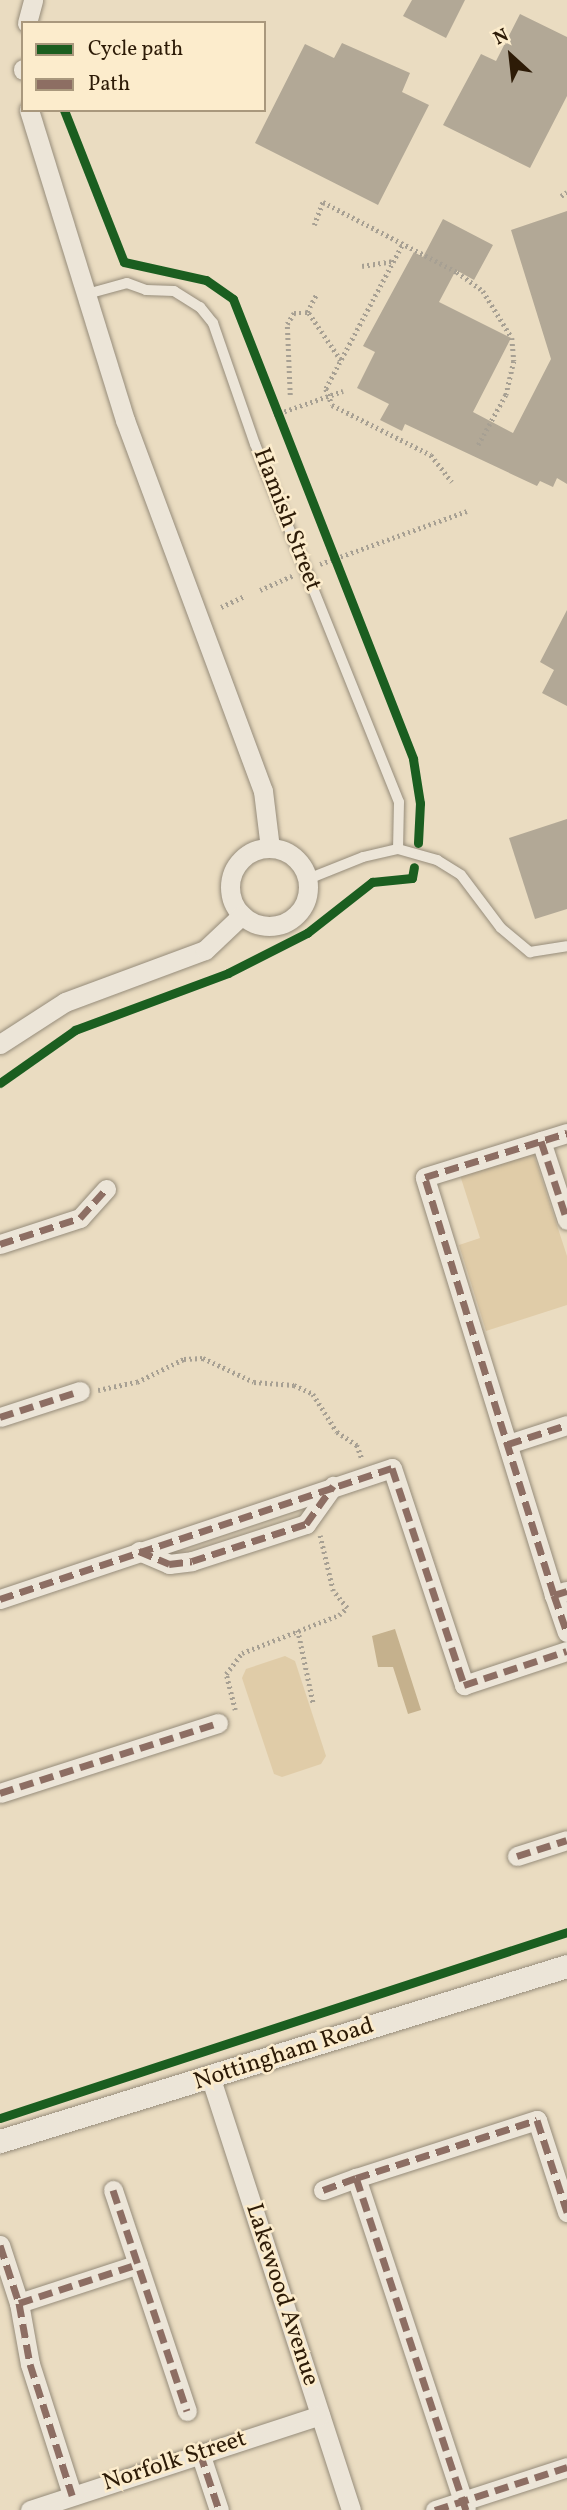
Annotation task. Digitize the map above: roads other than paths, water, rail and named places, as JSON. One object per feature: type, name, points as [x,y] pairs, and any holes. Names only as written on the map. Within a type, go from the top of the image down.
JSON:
[{"type":"street","points":[[28,21],[33,0]]},
{"type":"street","points":[[30,112],[165,532],[263,791],[270,848]]},
{"type":"street","points":[[270,848],[297,860],[308,879],[304,904],[288,921],[264,926],[242,915],[234,905],[231,878],[245,856],[270,848]]},
{"type":"street","points":[[0,1044],[65,1002],[205,950],[242,915]]},
{"type":"street","points":[[567,1133],[425,1177],[508,1444],[561,1593],[567,1632]]},
{"type":"street","points":[[541,1141],[567,1220]]},
{"type":"street","points":[[0,1244],[80,1218],[106,1189]]},
{"type":"street","points":[[0,1417],[80,1391]]},
{"type":"street","points":[[508,1444],[567,1425]]},
{"type":"street","points":[[0,1599],[392,1468],[464,1685],[567,1651]]},
{"type":"street","points":[[139,1551],[169,1564],[192,1561],[306,1524],[315,1516],[333,1486]]},
{"type":"street","points":[[0,1793],[218,1723]]},
{"type":"street","points":[[517,1856],[567,1840]]},
{"type":"street","name":"Nottingham Road","points":[[0,2141],[211,2079],[567,1966]]},
{"type":"street","name":"Lakewood Avenue","points":[[211,2079],[351,2510]]},
{"type":"street","points":[[323,2190],[537,2120],[567,2211]]},
{"type":"street","points":[[356,2178],[465,2505]]},
{"type":"street","points":[[113,2190],[187,2411]]},
{"type":"street","points":[[0,2245],[19,2303],[30,2364],[72,2495]]},
{"type":"street","points":[[19,2303],[138,2264]]},
{"type":"street","name":"Norfolk Street","points":[[30,2510],[320,2415]]},
{"type":"street","points":[[200,2453],[219,2510]]},
{"type":"street","points":[[435,2510],[465,2505],[567,2467]]},
{"type":"lane","name":"Hamish Street","points":[[87,294],[127,283],[146,290],[174,291],[200,307],[213,323],[275,495],[399,802],[398,849]]},
{"type":"lane","points":[[308,879],[363,857],[398,849],[437,860],[461,875],[501,928],[530,952],[567,946]]}]
